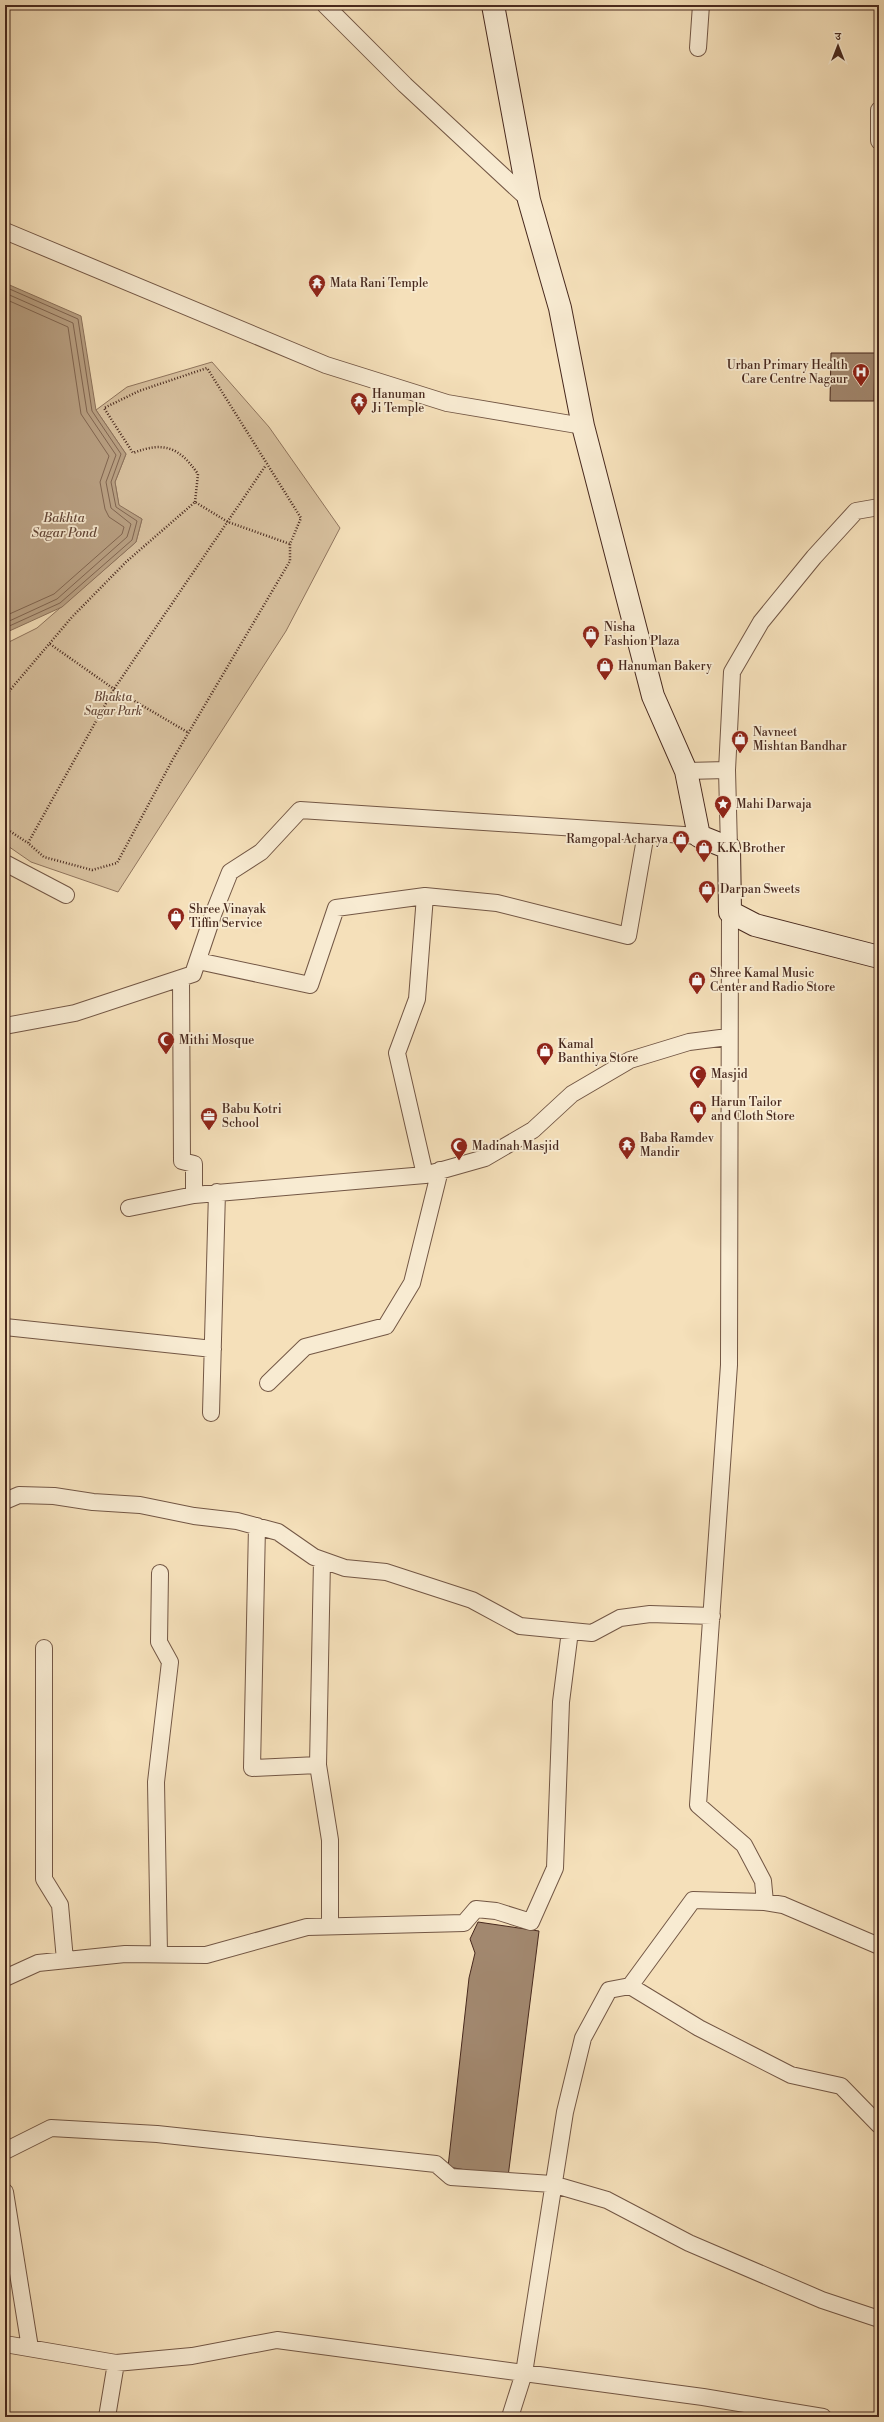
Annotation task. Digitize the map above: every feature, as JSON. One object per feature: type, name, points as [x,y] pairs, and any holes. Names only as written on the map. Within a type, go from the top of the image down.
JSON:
[{"type":"street","points":[[325,5],[405,85],[529,200]]},
{"type":"street","points":[[493,5],[529,200],[560,308],[582,426],[652,696],[686,771],[699,836]]},
{"type":"street","points":[[698,48],[701,5]]},
{"type":"street","points":[[879,110],[877,132],[879,141]]},
{"type":"street","points":[[5,231],[326,365],[447,403],[582,426]]},
{"type":"street","points":[[765,1902],[763,1881],[744,1845],[698,1806],[729,1365],[728,1037],[730,912],[727,770],[732,672],[761,622],[814,557],[856,511],[879,507]]},
{"type":"street","points":[[686,771],[727,770]]},
{"type":"street","points":[[5,1026],[75,1013],[193,974],[230,872],[261,852],[300,810],[699,836],[729,848]]},
{"type":"street","points":[[198,961],[310,985],[336,908],[425,896],[497,903],[628,936],[646,833]]},
{"type":"street","points":[[5,863],[66,895]]},
{"type":"street","points":[[268,1383],[305,1347],[386,1326],[412,1283],[432,1173],[397,1053],[417,998],[425,896]]},
{"type":"street","points":[[730,912],[755,925],[879,957]]},
{"type":"street","points":[[181,978],[182,1161],[194,1164],[194,1194]]},
{"type":"street","points":[[129,1208],[194,1194],[416,1177],[485,1158],[533,1130],[572,1094],[630,1060],[689,1042],[728,1037]]},
{"type":"street","points":[[211,1413],[218,1192]]},
{"type":"street","points":[[5,1327],[213,1349]]},
{"type":"street","points":[[5,1501],[19,1495],[54,1496],[93,1502],[140,1505],[194,1516],[237,1521],[278,1532],[314,1557],[345,1568],[386,1572],[472,1600],[520,1626],[592,1633],[620,1618],[650,1614],[712,1616]]},
{"type":"street","points":[[256,1526],[252,1768],[318,1765]]},
{"type":"street","points":[[322,1560],[318,1765],[330,1840],[330,1926]]},
{"type":"street","points":[[159,1954],[156,1782],[170,1662],[159,1642],[160,1573]]},
{"type":"street","points":[[5,1978],[38,1963],[125,1954],[206,1955],[307,1927],[464,1923],[476,1909],[496,1911],[531,1922],[555,1868],[561,1702],[570,1631]]},
{"type":"street","points":[[44,1648],[44,1879],[60,1905],[65,1960]]},
{"type":"street","points":[[630,1986],[693,1900],[765,1902],[783,1905],[879,1946]]},
{"type":"street","points":[[510,2417],[524,2373],[552,2184],[565,2112],[583,2038],[609,1990],[630,1986],[699,2028],[792,2075],[841,2086],[879,2125]]},
{"type":"street","points":[[5,2151],[51,2128],[157,2134],[436,2164],[451,2177],[552,2184],[606,2200],[689,2243],[822,2300],[879,2319]]},
{"type":"street","points":[[5,2192],[30,2348]]},
{"type":"street","points":[[5,2344],[116,2363],[192,2356],[277,2340],[703,2397],[823,2417]]},
{"type":"street","points":[[107,2417],[116,2363]]},
{"type":"path","points":[[5,696],[72,617],[126,562],[195,502],[198,474],[186,456],[167,448],[150,446],[133,453],[104,408],[139,391],[207,368],[266,465],[301,518],[290,544],[290,561],[189,733],[117,863],[92,870],[44,857],[28,843],[5,828]]},
{"type":"path","points":[[28,843],[114,689],[266,465]]},
{"type":"path","points":[[195,502],[228,522],[290,544]]},
{"type":"path","points":[[50,644],[114,689],[189,733]]},
{"type":"green space","name":"Bhakta Sagar Park","points":[[212,362],[269,427],[340,528],[286,631],[118,892],[31,862],[5,844],[5,644],[37,628],[136,542],[142,519],[119,506],[115,482],[126,454],[96,410],[127,387]]},
{"type":"water","name":"Bakhta Sagar Pond","points":[[5,283],[81,316],[96,410],[126,454],[115,482],[119,505],[142,519],[136,542],[62,607],[5,633]]},
{"type":"building","points":[[831,353],[875,353],[874,401],[830,401]]},
{"type":"building","points":[[478,1922],[539,1931],[508,2177],[448,2167],[469,1978],[475,1953],[470,1939]]},
{"type":"place","name":"Mata Rani Temple","points":[[317,298]]},
{"type":"place","name":"Urban Primary Health Care Centre Nagaur","points":[[861,387]]},
{"type":"place","name":"Hanuman Ji Temple","points":[[359,416]]},
{"type":"place","name":"Nisha Fashion Plaza","points":[[591,649]]},
{"type":"place","name":"Hanuman Bakery","points":[[605,681]]},
{"type":"place","name":"Navneet Mishtan Bandhar","points":[[740,754]]},
{"type":"place","name":"Mahi Darwaja","points":[[723,819]]},
{"type":"place","name":"Ramgopal Acharya","points":[[681,854]]},
{"type":"place","name":"K.K. Brother","points":[[704,863]]},
{"type":"place","name":"Darpan Sweets","points":[[707,904]]},
{"type":"place","name":"Shree Vinayak Tiffin Service","points":[[176,931]]},
{"type":"place","name":"Shree Kamal Music Center and Radio Store","points":[[697,995]]},
{"type":"place","name":"Mithi Mosque","points":[[166,1055]]},
{"type":"place","name":"Kamal Banthiya Store","points":[[545,1066]]},
{"type":"place","name":"Masjid","points":[[698,1089]]},
{"type":"place","name":"Harun Tailor and Cloth Store","points":[[698,1124]]},
{"type":"place","name":"Babu Kotri School","points":[[209,1131]]},
{"type":"place","name":"Baba Ramdev Mandir","points":[[627,1160]]},
{"type":"place","name":"Madinah Masjid","points":[[459,1161]]}]
